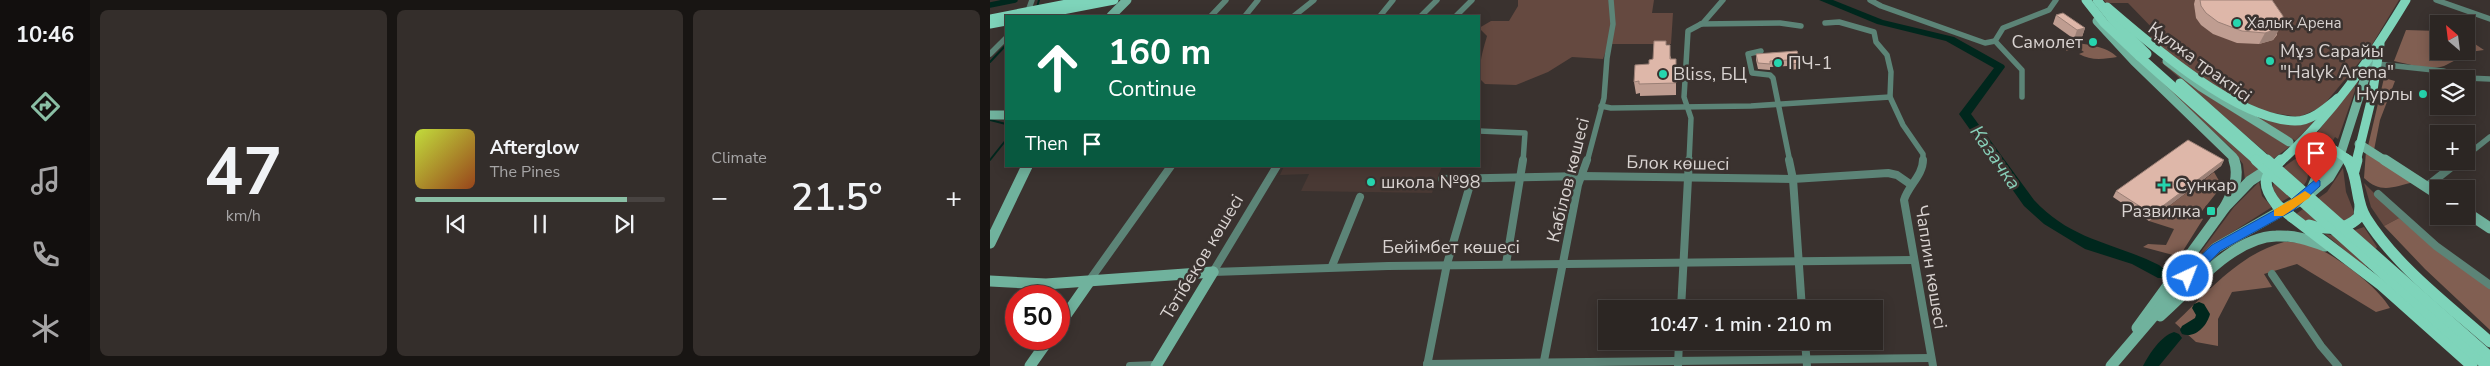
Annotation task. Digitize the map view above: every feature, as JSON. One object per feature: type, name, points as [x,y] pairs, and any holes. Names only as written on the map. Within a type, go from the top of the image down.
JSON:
[{"type":"main road","points":[[1014,15],[1110,0]]},
{"type":"main road","points":[[1112,15],[1127,0]]},
{"type":"main road","points":[[2086,0],[2104,22],[2286,182],[2490,357]]},
{"type":"main road","points":[[2086,0],[2095,18],[2114,40],[2234,157],[2238,166],[2237,180],[2225,207]]},
{"type":"main road","points":[[2099,0],[2112,19],[2143,55]]},
{"type":"main road","name":"Құлжа трактісі","points":[[2099,0],[2127,28],[2179,71],[2289,142]]},
{"type":"main road","points":[[2111,366],[2188,276],[2216,248],[2294,215],[2322,185],[2339,160],[2364,81],[2380,44],[2406,0]]},
{"type":"main road","points":[[1034,15],[1090,2]]},
{"type":"main road","points":[[2107,7],[2188,70],[2258,113],[2279,120],[2305,119],[2321,112],[2338,98]]},
{"type":"main road","points":[[990,19],[1005,16]]},
{"type":"main road","points":[[990,24],[1005,21]]},
{"type":"main road","points":[[2111,366],[2225,207],[2250,181],[2278,163],[2302,143],[2380,44]]},
{"type":"main road","points":[[2380,44],[2372,97],[2359,144],[2354,172],[2354,183],[2360,206],[2382,246],[2371,264],[2371,269],[2479,366]]},
{"type":"main road","points":[[990,115],[1005,115]]},
{"type":"main road","points":[[2293,152],[2305,146],[2316,144],[2334,150],[2346,158],[2354,172]]},
{"type":"main road","points":[[2359,144],[2430,189]]},
{"type":"main road","points":[[2294,215],[2318,178],[2317,168],[2306,154]]},
{"type":"main road","points":[[2278,163],[2268,175],[2265,187],[2276,205],[2294,215],[2327,229],[2341,228],[2356,220],[2360,206]]},
{"type":"main road","points":[[990,243],[1027,167]]},
{"type":"main road","points":[[2286,182],[2486,366]]},
{"type":"main road","points":[[2294,215],[2356,264],[2472,366]]},
{"type":"main road","points":[[2475,218],[2490,228]]},
{"type":"main road","points":[[2376,232],[2418,276],[2490,342]]},
{"type":"main road","points":[[2142,331],[2187,294],[2226,256],[2264,236],[2286,233],[2306,238],[2356,264]]},
{"type":"main road","name":"Бейімбет көшесі","points":[[990,281],[1025,284],[1089,282],[1213,272]]},
{"type":"main road","name":"Тәтібеков көшесі","points":[[1156,366],[1213,272]]},
{"type":"main road","points":[[1070,309],[1089,282]]},
{"type":"main road","points":[[1030,366],[1041,350]]},
{"type":"street","points":[[1026,15],[1032,0]]},
{"type":"street","points":[[1212,15],[1226,0]]},
{"type":"street","points":[[1246,15],[1258,0]]},
{"type":"street","points":[[1295,15],[1314,0]]},
{"type":"street","points":[[1381,15],[1394,0]]},
{"type":"street","points":[[1421,15],[1437,0]]},
{"type":"street","points":[[1457,15],[1472,0]]},
{"type":"street","name":"Кабілов көшесі","points":[[1543,364],[1578,185],[1584,176],[1601,106],[1614,24],[1611,0]]},
{"type":"street","points":[[1681,300],[1691,118],[1684,97],[1688,30],[1701,24],[1723,0]]},
{"type":"street","points":[[1870,0],[1881,6],[1985,43],[1995,41],[2004,28],[2049,10],[2056,0]]},
{"type":"street","points":[[2436,0],[2490,19]]},
{"type":"street","name":"Чаплин көшесі","points":[[1825,23],[1839,22],[1874,32],[1876,42],[1887,55],[1891,72],[1890,97],[1903,125],[1923,154],[1923,165],[1920,173],[1910,184],[1904,200],[1932,362]]},
{"type":"street","points":[[1701,24],[1780,23],[1801,26]]},
{"type":"street","points":[[990,54],[1005,39]]},
{"type":"street","points":[[1995,41],[2022,70],[2022,96]]},
{"type":"street","points":[[1761,51],[1748,54],[1752,73],[1770,75],[1773,78],[1793,179],[1801,300]]},
{"type":"street","points":[[2377,64],[2443,71],[2468,78],[2490,79]]},
{"type":"street","points":[[1601,106],[1611,108],[1688,109],[1778,106],[1890,97]]},
{"type":"street","points":[[1480,131],[1518,131],[1525,133],[1522,176],[1506,264]]},
{"type":"street","points":[[2475,149],[2490,137]]},
{"type":"street","points":[[1089,282],[1170,167]]},
{"type":"street","name":"Тәтібеков көшесі","points":[[1213,272],[1276,167]]},
{"type":"street","points":[[2426,186],[2447,170]]},
{"type":"street","name":"Блок көшесі","points":[[1442,179],[1584,176],[1688,179],[1793,179],[1888,173],[1897,175],[1910,184]]},
{"type":"street","points":[[1472,178],[1448,264],[1427,365],[1932,362]]},
{"type":"street","points":[[2378,194],[2436,246],[2490,285]]},
{"type":"street","points":[[1332,266],[1360,197]]},
{"type":"street","name":"Бейімбет көшесі","points":[[1213,272],[1332,266],[1448,264],[1682,264],[1913,260]]},
{"type":"street","points":[[2272,274],[2321,346],[2338,366]]},
{"type":"street","points":[[1678,363],[1679,350]]},
{"type":"street","points":[[1130,366],[1156,366]]},
{"type":"shaded area","points":[[1518,0],[1654,0],[1652,13],[1673,13],[1671,44],[1611,44],[1608,45],[1603,59],[1572,57],[1548,72],[1516,85],[1485,84],[1481,80],[1480,69],[1487,36],[1480,27],[1491,21],[1509,21],[1518,6]]},
{"type":"shaded area","name":"Мұз Сарайы \"Halyk Arena\"","points":[[2104,0],[2399,0],[2367,53],[2322,107],[2299,117],[2266,112],[2231,96],[2187,68],[2149,37],[2159,35],[2128,3],[2106,3]]},
{"type":"shaded area","points":[[2406,30],[2430,31],[2430,60],[2455,60],[2444,66],[2432,68],[2394,61]]},
{"type":"shaded area","points":[[2070,42],[2102,48],[2117,57],[2088,58],[2079,54],[2084,52],[2077,47],[2066,51]]},
{"type":"shaded area","points":[[2123,44],[2261,167],[2245,180],[2243,164],[2231,148],[2177,100]]},
{"type":"shaded area","points":[[2475,44],[2484,50],[2475,52]]},
{"type":"shaded area","points":[[2161,62],[2164,62],[2203,93],[2289,147],[2273,159]]},
{"type":"shaded area","points":[[2384,78],[2395,81],[2380,120],[2374,150],[2368,146]]},
{"type":"shaded area","points":[[2359,79],[2338,139],[2335,137],[2331,144],[2312,139]]},
{"type":"shaded area","points":[[2244,111],[2278,123],[2296,124],[2314,121],[2296,141]]},
{"type":"shaded area","points":[[2366,151],[2414,182],[2388,188],[2382,188],[2370,183],[2364,178]]},
{"type":"shaded area","points":[[2300,156],[2308,171],[2308,178],[2301,189],[2281,202],[2273,189],[2278,173]]},
{"type":"shaded area","name":"школа №98","points":[[1284,167],[1442,167],[1432,193],[1301,191],[1309,174],[1280,175]]},
{"type":"shaded area","points":[[2343,168],[2346,192],[2354,212],[2350,221],[2306,221],[2296,214],[2327,192]]},
{"type":"shaded area","points":[[2214,172],[2222,186],[2198,216],[2203,219],[2181,254],[2173,255],[2143,247],[2148,244],[2166,245],[2174,229],[2149,221]]},
{"type":"shaded area","points":[[2259,182],[2262,196],[2272,207],[2215,243],[2197,257],[2234,207]]},
{"type":"shaded area","points":[[2364,183],[2399,218],[2384,226],[2371,207]]},
{"type":"shaded area","points":[[2399,218],[2435,248],[2490,288],[2490,330],[2425,269],[2384,226]]},
{"type":"shaded area","points":[[2364,227],[2377,247],[2366,265],[2367,269],[2325,234],[2337,236]]},
{"type":"shaded area","points":[[2284,242],[2311,246],[2335,258],[2367,282],[2390,308],[2376,312],[2297,264],[2264,274],[2272,287],[2232,292],[2218,319],[2218,346],[2196,342],[2175,323],[2238,265],[2253,255]]},
{"type":"building","name":"Халық Арена","points":[[2200,0],[2272,0],[2283,16],[2283,23],[2280,28],[2265,33],[2242,31],[2218,22],[2206,13],[2201,6]]},
{"type":"building","points":[[2063,13],[2085,28],[2077,30],[2056,15]]},
{"type":"building","points":[[1654,41],[1666,41],[1666,45],[1670,45],[1670,59],[1676,59],[1676,83],[1639,84],[1639,81],[1634,82],[1635,65],[1649,64],[1649,60],[1653,59]]},
{"type":"building","points":[[1797,51],[1801,63],[1789,64],[1788,60],[1770,61],[1770,64],[1758,63],[1756,54]]},
{"type":"building","name":"Сункар","points":[[2188,140],[2224,160],[2152,214],[2116,191]]},
{"type":"waterway","points":[[990,5],[1015,0]]},
{"type":"waterway","points":[[1037,7],[1039,0]]},
{"type":"waterway","name":"Казачка","points":[[1824,0],[1880,22],[1950,39],[2000,67],[1965,114],[2029,203],[2049,221],[2075,238],[2137,261],[2163,274]]},
{"type":"waterway","points":[[990,62],[1005,46]]},
{"type":"waterway","points":[[990,120],[1005,124]]},
{"type":"waterway","points":[[990,160],[1005,141]]},
{"type":"waterway","name":"Казачка","points":[[2187,330],[2201,321],[2203,314],[2199,308]]},
{"type":"waterway","name":"Казачка","points":[[2151,366],[2174,338]]},
{"type":"slow traffic","points":[[2278,213],[2290,207],[2305,195]]},
{"type":"place","name":"Халық Арена","points":[[2237,23]]},
{"type":"place","name":"Самолет","points":[[2093,42]]},
{"type":"place","name":"Мұз Сарайы \"Halyk Arena\"","points":[[2270,61]]},
{"type":"place","name":"ПЧ-1","points":[[1778,63]]},
{"type":"place","name":"Bliss, БЦ","points":[[1663,74]]},
{"type":"place","name":"Нурлы","points":[[2423,94]]},
{"type":"place","name":"школа №98","points":[[1371,182]]},
{"type":"place","name":"Сункар","points":[[2164,185]]},
{"type":"place","name":"Развилка","points":[[2211,211]]},
{"type":"route","points":[[2188,276],[2216,248],[2290,207],[2313,188],[2316,183]]}]
